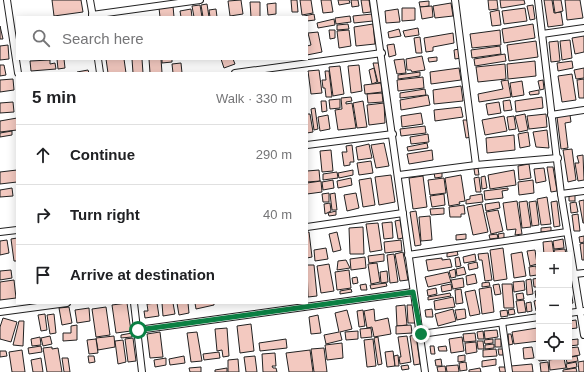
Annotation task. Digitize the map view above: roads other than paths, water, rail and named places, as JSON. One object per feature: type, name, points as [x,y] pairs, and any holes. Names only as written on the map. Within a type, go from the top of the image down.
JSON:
[{"type":"street","points":[[7,0],[16,60]]},
{"type":"street","points":[[90,0],[92,16],[200,0]]},
{"type":"street","points":[[373,0],[399,175],[413,292],[421,334],[423,372]]},
{"type":"street","points":[[455,0],[476,165]]},
{"type":"street","points":[[538,0],[551,115],[558,158],[561,194],[582,311],[584,335]]},
{"type":"street","points":[[542,34],[584,28]]},
{"type":"street","points":[[242,72],[382,53]]},
{"type":"street","points":[[16,60],[18,72]]},
{"type":"street","points":[[98,60],[100,72]]},
{"type":"street","points":[[551,115],[584,110]]},
{"type":"street","points":[[308,145],[393,134]]},
{"type":"street","points":[[399,175],[476,165],[558,158]]},
{"type":"street","points":[[561,194],[584,191]]},
{"type":"street","points":[[308,227],[403,213]]},
{"type":"street","points":[[0,232],[16,230]]},
{"type":"street","points":[[408,255],[567,232]]},
{"type":"street","points":[[575,274],[584,272]]},
{"type":"street","points":[[138,330],[413,292]]},
{"type":"street","points":[[0,312],[60,304]]},
{"type":"street","points":[[134,304],[142,372]]},
{"type":"street","points":[[572,313],[582,311]]},
{"type":"street","points":[[421,334],[536,317]]},
{"type":"street","points":[[502,322],[509,372]]}]
